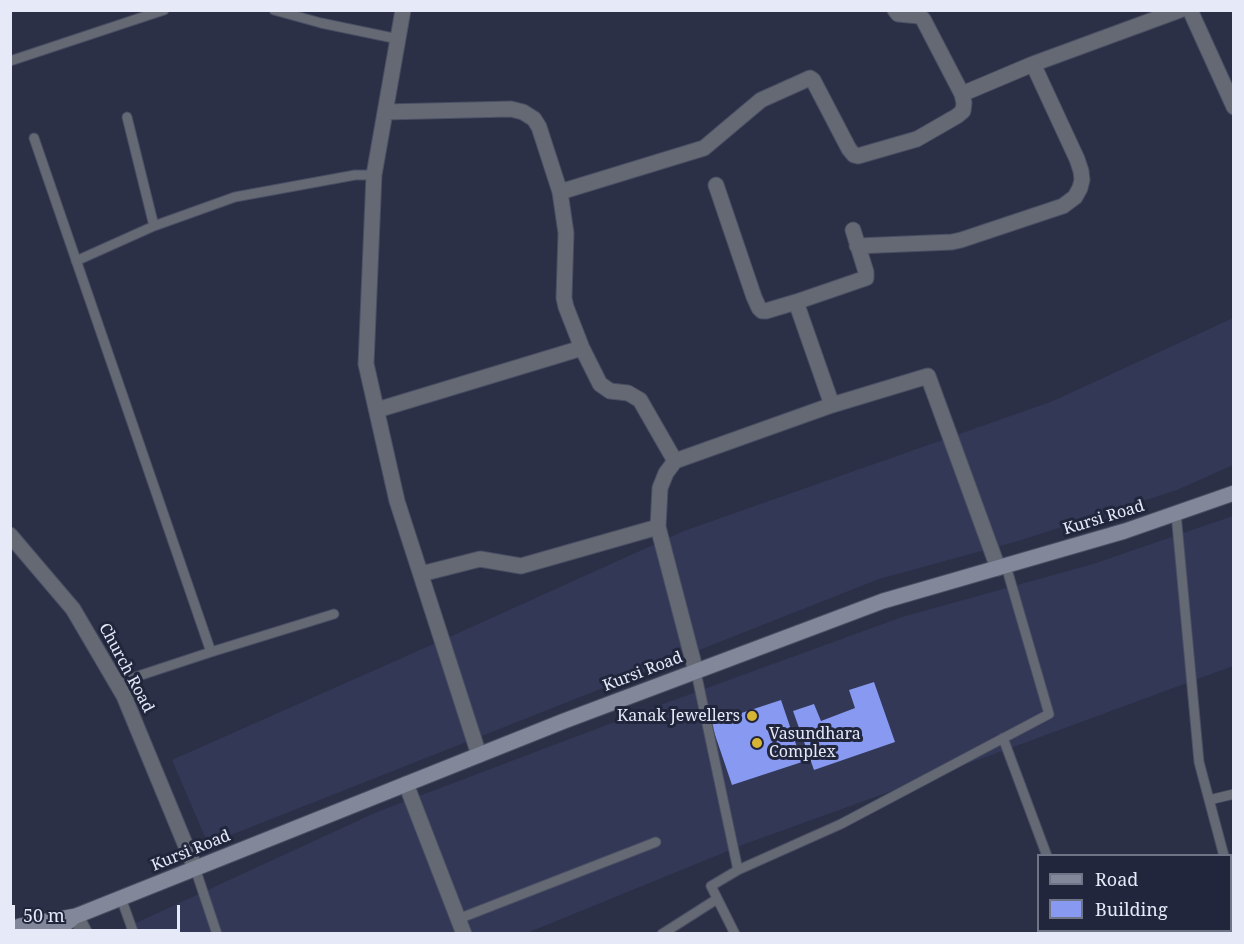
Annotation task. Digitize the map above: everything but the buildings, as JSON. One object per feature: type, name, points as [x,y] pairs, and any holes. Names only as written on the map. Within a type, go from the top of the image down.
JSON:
[{"type":"main road","name":"Kursi Road","points":[[10,930],[20,926],[76,916],[564,721],[883,601],[1125,531],[1233,493]]},
{"type":"main road","name":"Kursi Road","points":[[52,933],[76,916]]},
{"type":"street","points":[[402,10],[374,174],[366,364],[397,501],[479,755]]},
{"type":"street","points":[[560,192],[704,148],[761,100],[810,78],[854,155],[858,156],[917,139],[957,116],[963,111],[964,103],[962,94],[923,19],[919,16],[898,14],[895,10]]},
{"type":"street","points":[[962,94],[1033,64],[1180,10]]},
{"type":"street","points":[[1190,10],[1233,107]]},
{"type":"street","points":[[857,246],[961,240],[1063,206],[1075,197],[1080,188],[1082,171],[1033,64]]},
{"type":"street","points":[[385,112],[511,109],[523,112],[534,119],[539,127],[560,192],[566,233],[564,298],[582,348],[600,384],[610,391],[628,393],[640,400],[675,461]]},
{"type":"street","points":[[716,185],[759,308],[766,311],[864,280],[867,276],[852,230]]},
{"type":"street","points":[[796,302],[832,405]]},
{"type":"street","points":[[376,410],[582,348]]},
{"type":"street","points":[[696,672],[658,527],[660,488],[666,473],[675,461],[832,405],[928,376],[1002,567]]},
{"type":"street","points":[[421,574],[480,559],[521,566],[658,527]]},
{"type":"street","name":"Church Road","points":[[10,535],[73,609],[117,683],[195,868]]},
{"type":"street","points":[[406,784],[461,926]]},
{"type":"street","points":[[76,916],[85,933]]},
{"type":"lane","points":[[10,61],[164,10]]},
{"type":"lane","points":[[274,10],[321,23],[398,39]]},
{"type":"lane","points":[[127,117],[154,226]]},
{"type":"lane","points":[[34,138],[211,652]]},
{"type":"lane","points":[[76,261],[154,226],[235,197],[355,175],[374,174]]},
{"type":"lane","points":[[1176,513],[1198,762],[1224,854]]},
{"type":"lane","points":[[735,933],[711,886],[738,870],[841,824],[1048,714],[1002,567]]},
{"type":"lane","points":[[117,683],[334,614]]},
{"type":"lane","points":[[696,672],[738,870]]},
{"type":"lane","points":[[1003,738],[1047,854]]},
{"type":"lane","points":[[1209,800],[1233,795]]},
{"type":"lane","points":[[461,926],[656,842]]},
{"type":"lane","points":[[195,868],[216,933]]},
{"type":"lane","points":[[121,898],[134,933]]},
{"type":"lane","points":[[662,933],[717,899]]},
{"type":"shaded area","points":[[1233,318],[1233,465],[1177,490],[1018,541],[879,579],[208,844],[172,760],[684,531],[1053,401]]},
{"type":"shaded area","points":[[1233,516],[1233,666],[745,844],[527,933],[112,934],[377,812],[641,712],[902,617],[1093,564]]},
{"type":"place","name":"Kanak Jewellers","points":[[752,716]]},
{"type":"place","name":"Vasundhara Complex","points":[[757,743]]}]
